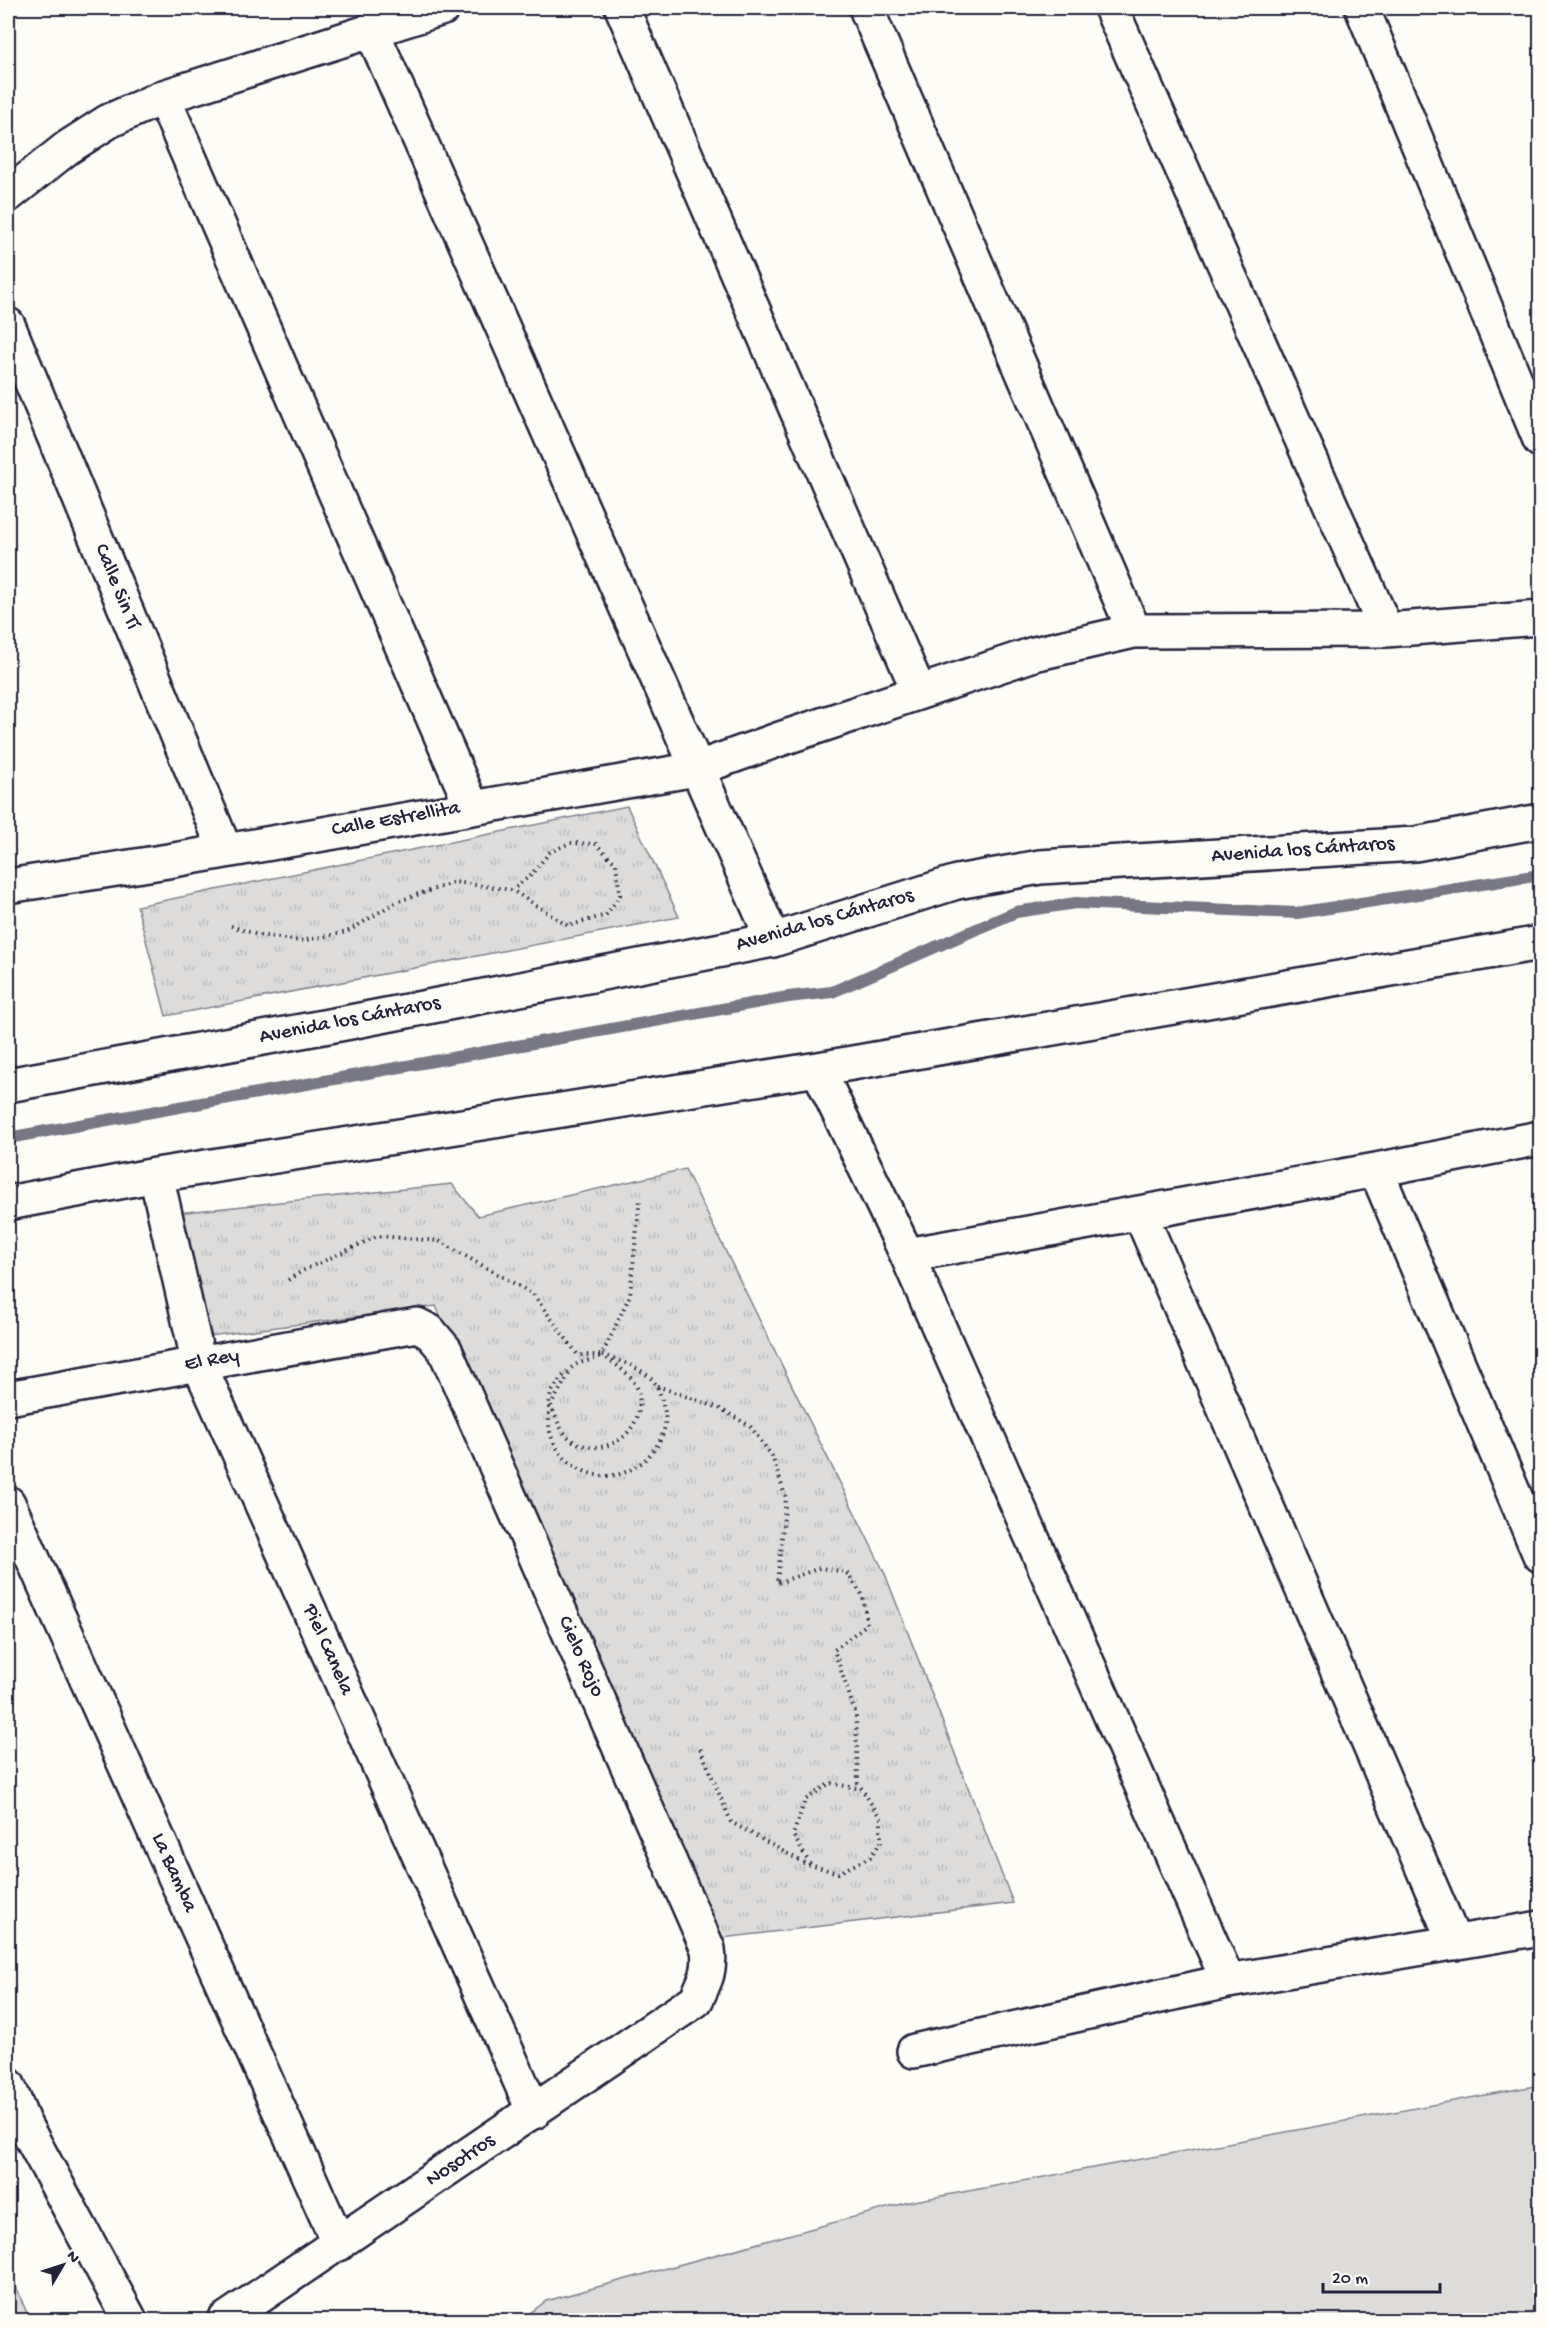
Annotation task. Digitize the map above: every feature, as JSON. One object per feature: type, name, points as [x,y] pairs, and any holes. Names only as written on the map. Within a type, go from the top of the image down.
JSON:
[{"type":"street","points":[[8,195],[67,148],[109,121],[163,97],[443,8]]},
{"type":"street","points":[[622,8],[919,692]]},
{"type":"street","points":[[866,8],[1134,631]]},
{"type":"street","points":[[1112,8],[1386,630]]},
{"type":"street","points":[[1362,8],[1540,440]]},
{"type":"street","points":[[371,29],[772,940]]},
{"type":"street","points":[[163,97],[472,807]]},
{"type":"street","name":"Calle Sin Tí","points":[[8,325],[225,850]]},
{"type":"street","name":"Calle Estrellita","points":[[8,886],[696,769],[1034,654],[1134,631],[1386,630],[1540,618]]},
{"type":"street","name":"Avenida los Cántaros","points":[[8,1085],[345,1023],[772,940],[957,882],[1040,867],[1415,844],[1540,821]]},
{"type":"street","points":[[8,1203],[156,1175],[818,1069],[1540,943]]},
{"type":"street","points":[[818,1069],[907,1255],[1228,1981]]},
{"type":"street","points":[[907,1255],[1540,1138]]},
{"type":"street","points":[[1376,1170],[1540,1555]]},
{"type":"street","name":"Piel Canela","points":[[156,1175],[199,1364],[534,2112]]},
{"type":"street","points":[[1140,1213],[1455,1943]]},
{"type":"street","name":"El Rey","points":[[8,1398],[417,1325]]},
{"type":"street","name":"Cielo Rojo","points":[[417,1325],[438,1339],[445,1350],[708,1949],[710,1965],[696,2000]]},
{"type":"street","name":"La Bamba","points":[[8,1503],[339,2244]]},
{"type":"street","points":[[914,2051],[1228,1981],[1540,1928]]},
{"type":"street","name":"Nosotros","points":[[225,2320],[696,2000]]},
{"type":"street","points":[[8,2085],[15,2126],[130,2320]]},
{"type":"path","points":[[231,926],[258,935],[300,940],[347,932],[396,902],[454,882],[513,890],[568,926],[606,915],[620,896],[616,864],[596,844],[570,843],[550,852],[530,876],[513,890]]},
{"type":"path","points":[[640,1198],[630,1296],[602,1355],[576,1365],[560,1380],[548,1396],[549,1435],[571,1464],[592,1474],[608,1476],[629,1470],[648,1458],[661,1441],[667,1420],[657,1386]]},
{"type":"path","points":[[288,1280],[302,1271],[378,1236],[439,1241],[533,1294],[578,1355],[602,1355],[634,1366],[657,1386],[719,1408],[750,1426],[772,1456],[786,1498],[777,1583],[820,1568],[846,1572],[863,1596],[867,1624],[834,1650],[856,1715],[858,1783],[881,1819],[881,1842],[870,1857],[838,1873],[810,1864],[732,1822],[700,1748]]},
{"type":"path","points":[[576,1365],[562,1383],[551,1405],[560,1426],[575,1443],[598,1448],[620,1441],[638,1421],[639,1393],[625,1371],[602,1355]]},
{"type":"path","points":[[810,1864],[793,1835],[805,1800],[830,1783],[862,1789]]},
{"type":"green space","points":[[627,806],[679,917],[166,1016],[137,906]]},
{"type":"green space","points":[[685,1169],[885,1574],[1013,1903],[714,1939],[436,1306],[210,1336],[177,1213],[452,1184],[478,1216]]},
{"type":"green space","points":[[1540,2085],[1540,2320],[521,2320],[546,2301],[909,2202]]},
{"type":"green space","points":[[8,2269],[30,2320],[8,2320]]},
{"type":"waterway","points":[[8,1138],[788,997],[832,992],[1016,912],[1076,903],[1297,913],[1540,875]]}]
